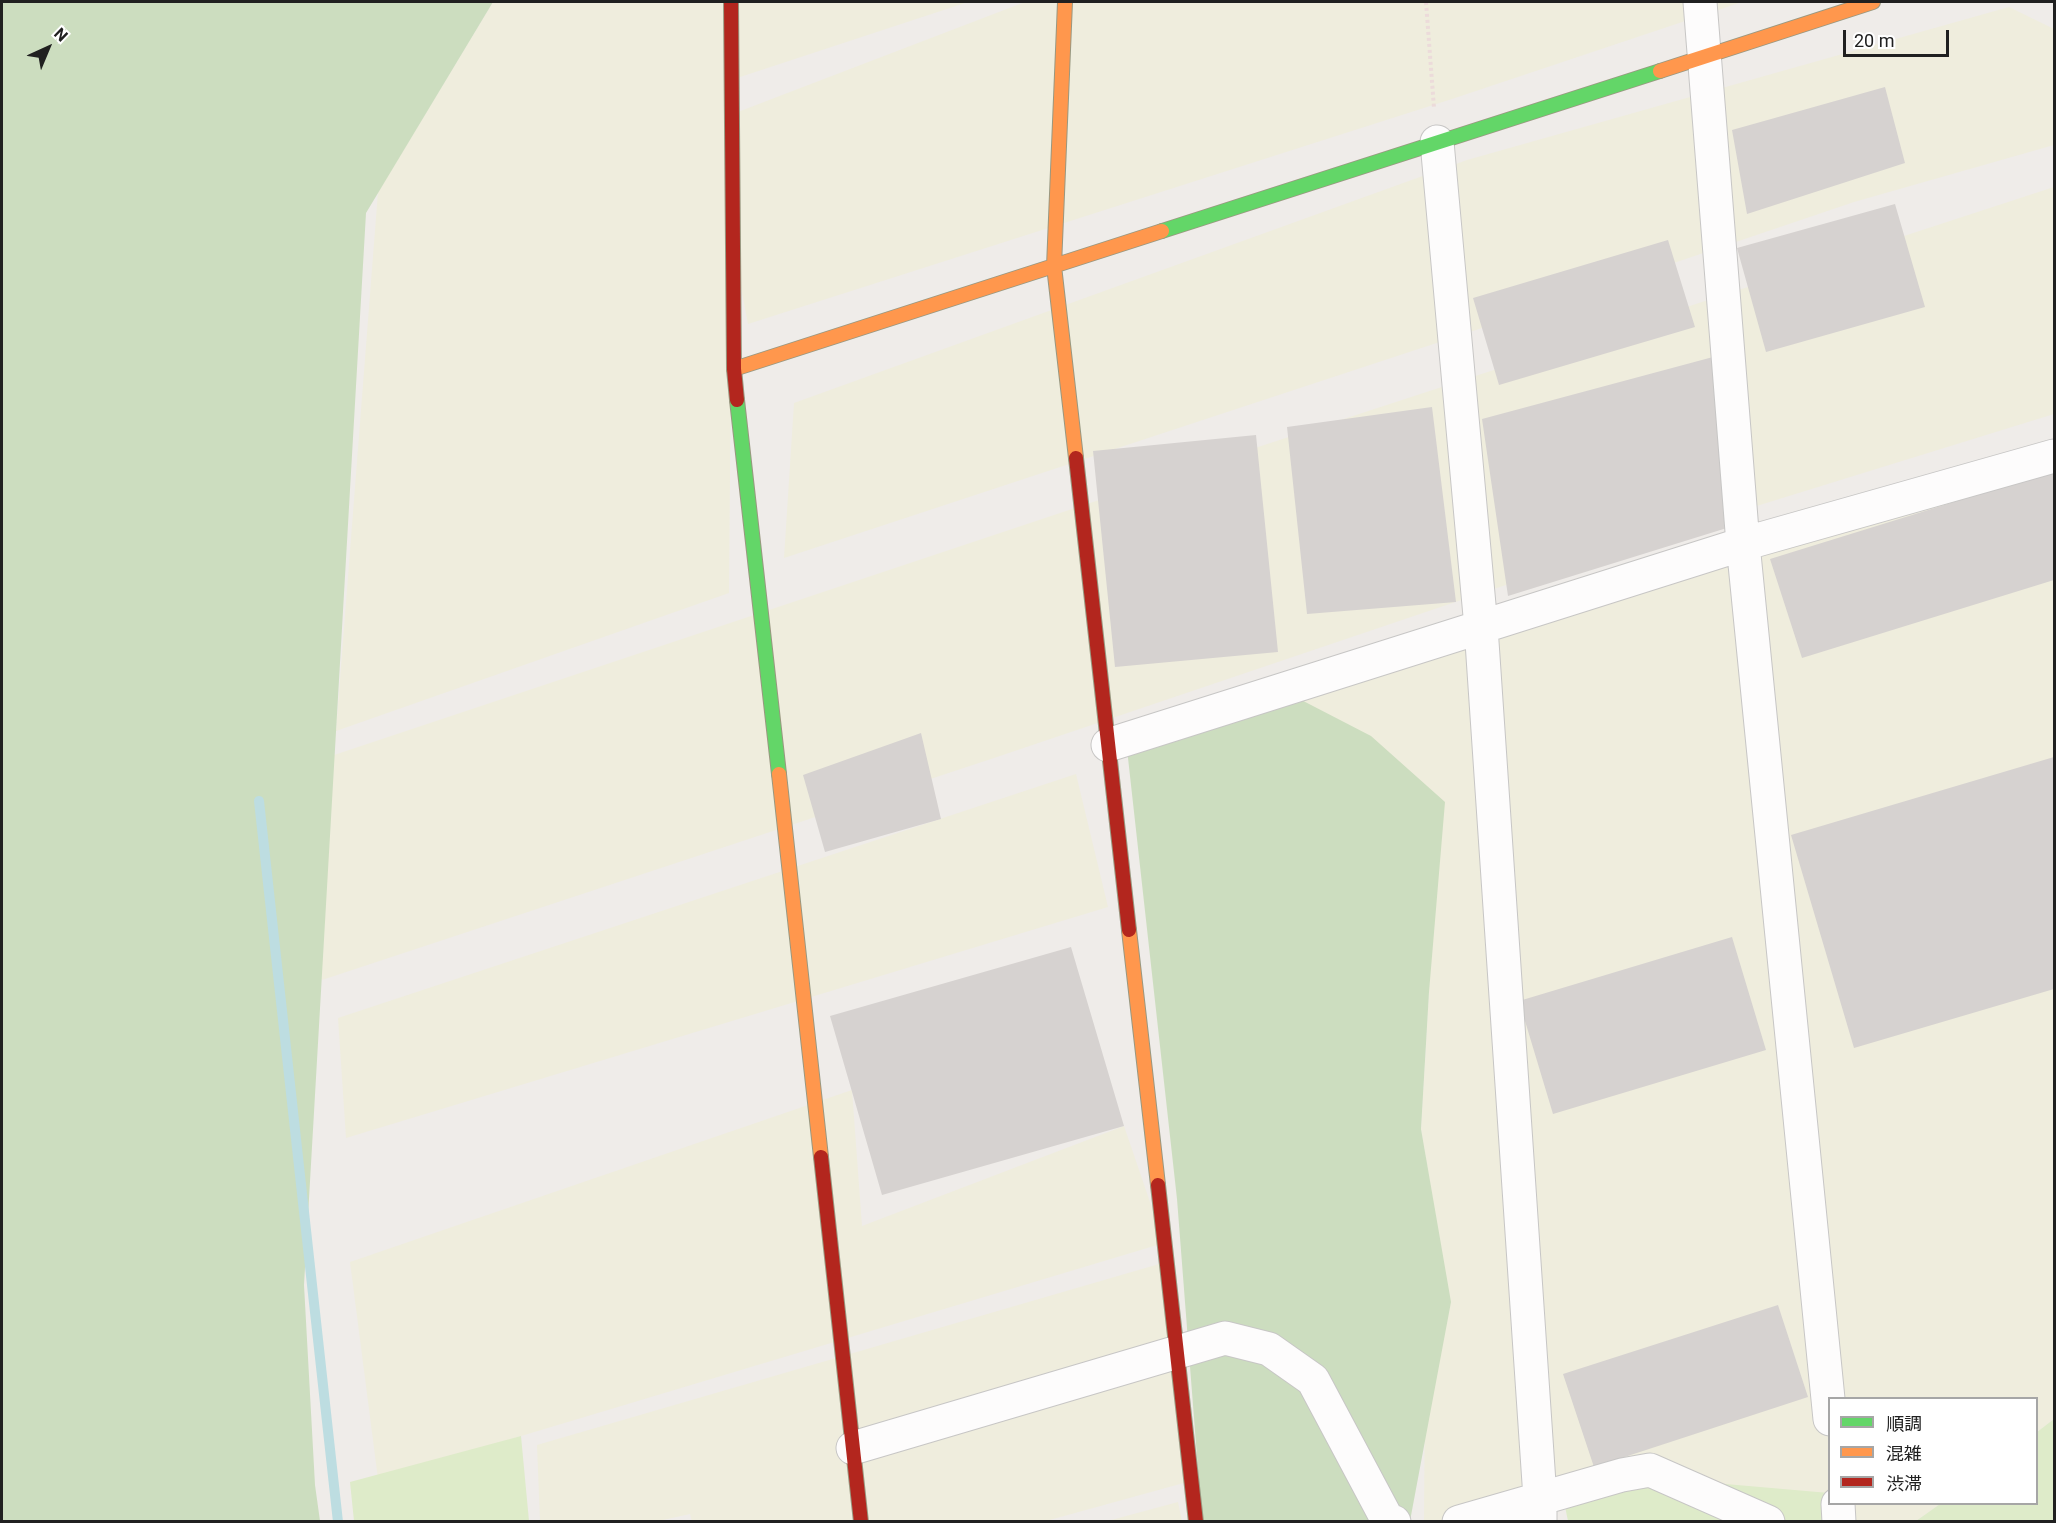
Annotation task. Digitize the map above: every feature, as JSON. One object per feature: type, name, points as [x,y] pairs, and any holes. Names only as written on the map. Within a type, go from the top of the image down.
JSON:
[{"type":"street","points":[[731,2],[734,369],[861,1521]]},
{"type":"street","points":[[1065,2],[1054,266],[1196,1521]]},
{"type":"street","points":[[1700,2],[1743,544],[1828,1399]]},
{"type":"street","points":[[734,369],[1873,2]]},
{"type":"street","points":[[1437,142],[1481,627],[1540,1510]]},
{"type":"street","points":[[1108,745],[1743,544],[2055,456]]},
{"type":"street","points":[[853,1448],[1225,1338],[1269,1348],[1313,1380],[1387,1519],[1394,1521]]},
{"type":"street","points":[[1460,1521],[1540,1510],[1622,1475],[1650,1470],[1768,1521]]},
{"type":"street","points":[[1838,1505],[1839,1521]]},
{"type":"path","points":[[1426,2],[1437,142]]},
{"type":"shaded area","points":[[493,2],[968,2],[728,81],[730,115],[1025,2],[1742,2],[1452,99],[748,324],[732,241],[729,593],[336,731],[378,192]]},
{"type":"shaded area","points":[[2009,7],[2054,29],[2054,145],[1854,202],[1470,332],[784,558],[794,403],[1467,160]]},
{"type":"shaded area","points":[[2054,187],[2054,414],[1553,569],[997,757],[322,980],[256,781],[1252,449]]},
{"type":"shaded area","points":[[2054,458],[2054,1419],[2038,1431],[2038,1397],[1828,1397],[1828,1505],[1939,1505],[1916,1521],[1827,1521],[1672,1480],[1459,1521],[1424,1521],[1425,1377],[1436,1220],[1421,1129],[1429,992],[1282,690]]},
{"type":"shaded area","points":[[1076,774],[1108,907],[346,1138],[338,1018]]},
{"type":"shaded area","points":[[852,1090],[862,1226],[1124,1126],[1164,1243],[378,1479],[350,1262]]},
{"type":"shaded area","points":[[1166,1262],[1191,1481],[1046,1521],[692,1522],[690,1514],[654,1522],[540,1521],[537,1445]]},
{"type":"shaded area","points":[[1178,1502],[1182,1522],[1104,1522]]},
{"type":"green space","points":[[2,2],[493,2],[366,213],[304,1285],[315,1485],[320,1521],[2,1521]]},
{"type":"green space","points":[[1282,690],[1371,736],[1445,802],[1429,992],[1421,1129],[1451,1302],[1410,1521],[1202,1521],[1177,1199],[1127,749]]},
{"type":"green space","points":[[2054,1419],[2054,1521],[1916,1521],[1939,1505],[2038,1505],[2038,1431]]},
{"type":"green space","points":[[521,1436],[529,1521],[354,1521],[350,1482]]},
{"type":"green space","points":[[1622,1475],[1828,1493],[1828,1505],[1833,1505],[1839,1521],[1568,1521],[1562,1492]]},
{"type":"building","points":[[1885,87],[1905,163],[1747,214],[1732,130]]},
{"type":"building","points":[[1895,204],[1925,307],[1766,352],[1737,248]]},
{"type":"building","points":[[1668,240],[1695,327],[1499,385],[1473,298]]},
{"type":"building","points":[[1713,357],[1730,527],[1508,596],[1482,419]]},
{"type":"building","points":[[1432,407],[1456,602],[1307,614],[1287,427]]},
{"type":"building","points":[[1256,435],[1278,652],[1115,667],[1093,451]]},
{"type":"building","points":[[2054,471],[2054,580],[1802,658],[1770,559]]},
{"type":"building","points":[[921,733],[941,819],[825,852],[803,775]]},
{"type":"building","points":[[2054,757],[2054,989],[1854,1048],[1791,835]]},
{"type":"building","points":[[1732,937],[1766,1050],[1553,1114],[1519,1001]]},
{"type":"building","points":[[1071,947],[1124,1126],[882,1195],[830,1016]]},
{"type":"building","points":[[1778,1305],[1808,1397],[1594,1467],[1563,1374]]},
{"type":"waterway","points":[[259,801],[338,1522]]},
{"type":"traffic: fast","points":[[1162,231],[1660,71]]},
{"type":"traffic: fast","points":[[737,400],[779,774]]},
{"type":"traffic: slow","points":[[1065,2],[1054,266],[1076,458]]},
{"type":"traffic: slow","points":[[1660,71],[1873,2]]},
{"type":"traffic: slow","points":[[734,369],[1162,231]]},
{"type":"traffic: slow","points":[[779,774],[821,1157]]},
{"type":"traffic: slow","points":[[1129,930],[1158,1185]]},
{"type":"traffic: jam","points":[[731,2],[734,369],[737,400]]},
{"type":"traffic: jam","points":[[1076,458],[1129,930]]},
{"type":"traffic: jam","points":[[821,1157],[861,1522]]},
{"type":"traffic: jam","points":[[1158,1185],[1196,1522]]}]
